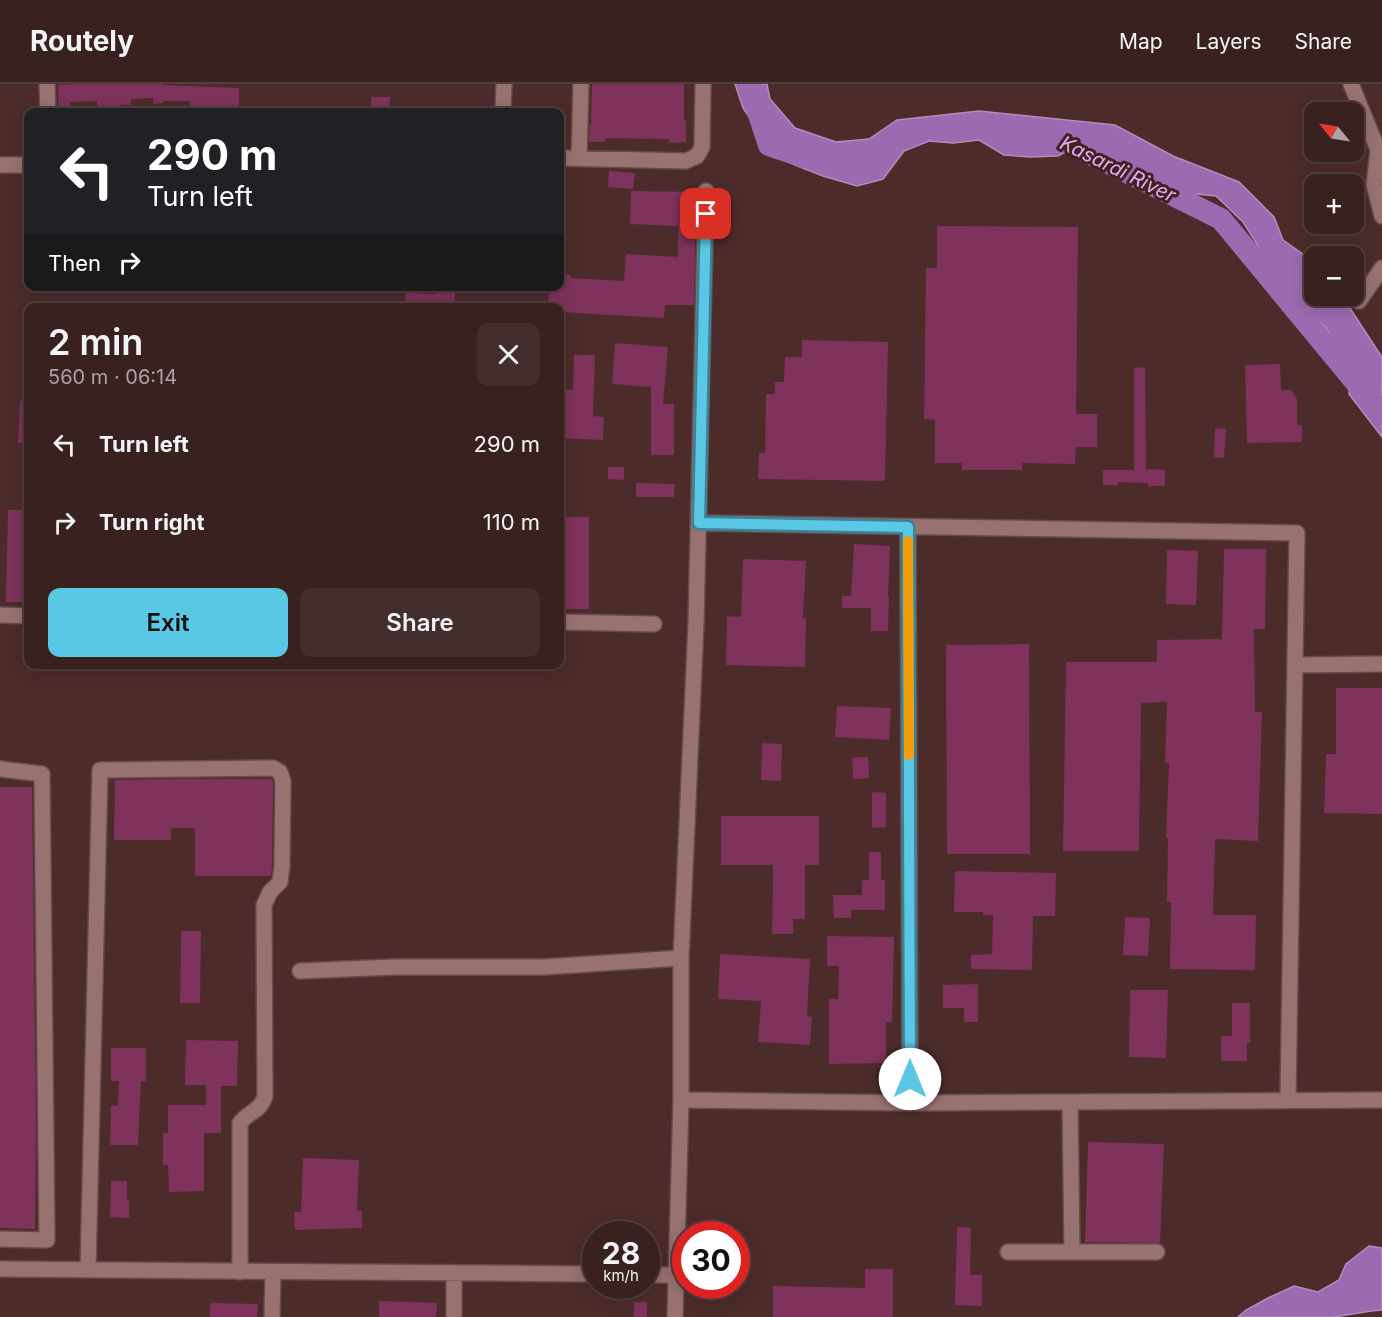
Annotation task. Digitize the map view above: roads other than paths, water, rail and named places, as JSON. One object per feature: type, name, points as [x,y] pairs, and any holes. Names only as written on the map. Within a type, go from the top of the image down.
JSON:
[{"type":"street","points":[[47,84],[48,108]]},
{"type":"street","points":[[503,108],[504,84]]},
{"type":"street","points":[[579,158],[581,84]]},
{"type":"street","points":[[564,158],[686,161],[697,156],[702,147],[704,84]]},
{"type":"street","points":[[1351,84],[1378,150],[1374,184],[1382,216]]},
{"type":"street","points":[[0,165],[24,165]]},
{"type":"street","points":[[677,1221],[681,1100],[681,958],[699,523],[706,191]]},
{"type":"street","points":[[1364,294],[1382,268]]},
{"type":"street","points":[[699,523],[1297,533],[1288,1100]]},
{"type":"street","points":[[908,527],[910,1103]]},
{"type":"street","points":[[0,615],[24,616]]},
{"type":"street","points":[[564,622],[654,624]]},
{"type":"street","points":[[1295,665],[1382,664]]},
{"type":"street","points":[[88,1270],[100,770],[273,768],[280,772],[283,781],[282,866],[280,882],[270,891],[264,905],[265,1096],[262,1105],[240,1123],[240,1272]]},
{"type":"street","points":[[0,770],[42,774],[47,1240],[0,1239]]},
{"type":"street","points":[[300,971],[394,967],[544,967],[681,958]]},
{"type":"street","points":[[681,1100],[910,1103],[1382,1100]]},
{"type":"street","points":[[1070,1102],[1072,1252]]},
{"type":"street","points":[[1008,1252],[1157,1252]]},
{"type":"street","points":[[0,1269],[582,1274]]},
{"type":"street","points":[[272,1317],[273,1272]]},
{"type":"street","points":[[454,1274],[454,1317]]},
{"type":"street","points":[[675,1299],[675,1317]]},
{"type":"water","points":[[735,84],[767,84],[770,99],[795,128],[836,142],[869,139],[897,120],[979,111],[1115,125],[1173,156],[1239,182],[1274,217],[1283,240],[1304,255],[1304,306],[1266,267],[1257,244],[1243,222],[1216,196],[1165,191],[1127,176],[1105,159],[1071,149],[1058,156],[1004,155],[979,140],[953,143],[929,141],[904,151],[883,179],[857,186],[795,165],[760,133],[743,108]]},
{"type":"water","points":[[1304,306],[1349,306],[1382,357],[1382,437],[1349,394],[1350,372],[1327,329]]},
{"type":"water","points":[[1369,1246],[1382,1248],[1382,1310],[1334,1317],[1238,1317],[1246,1310],[1294,1286],[1318,1292],[1339,1280],[1346,1264]]},
{"type":"waterway","name":"Kasardi River","points":[[749,84],[769,145],[804,157]]},
{"type":"waterway","name":"Kasardi River","points":[[1068,143],[1221,219],[1382,414]]}]
